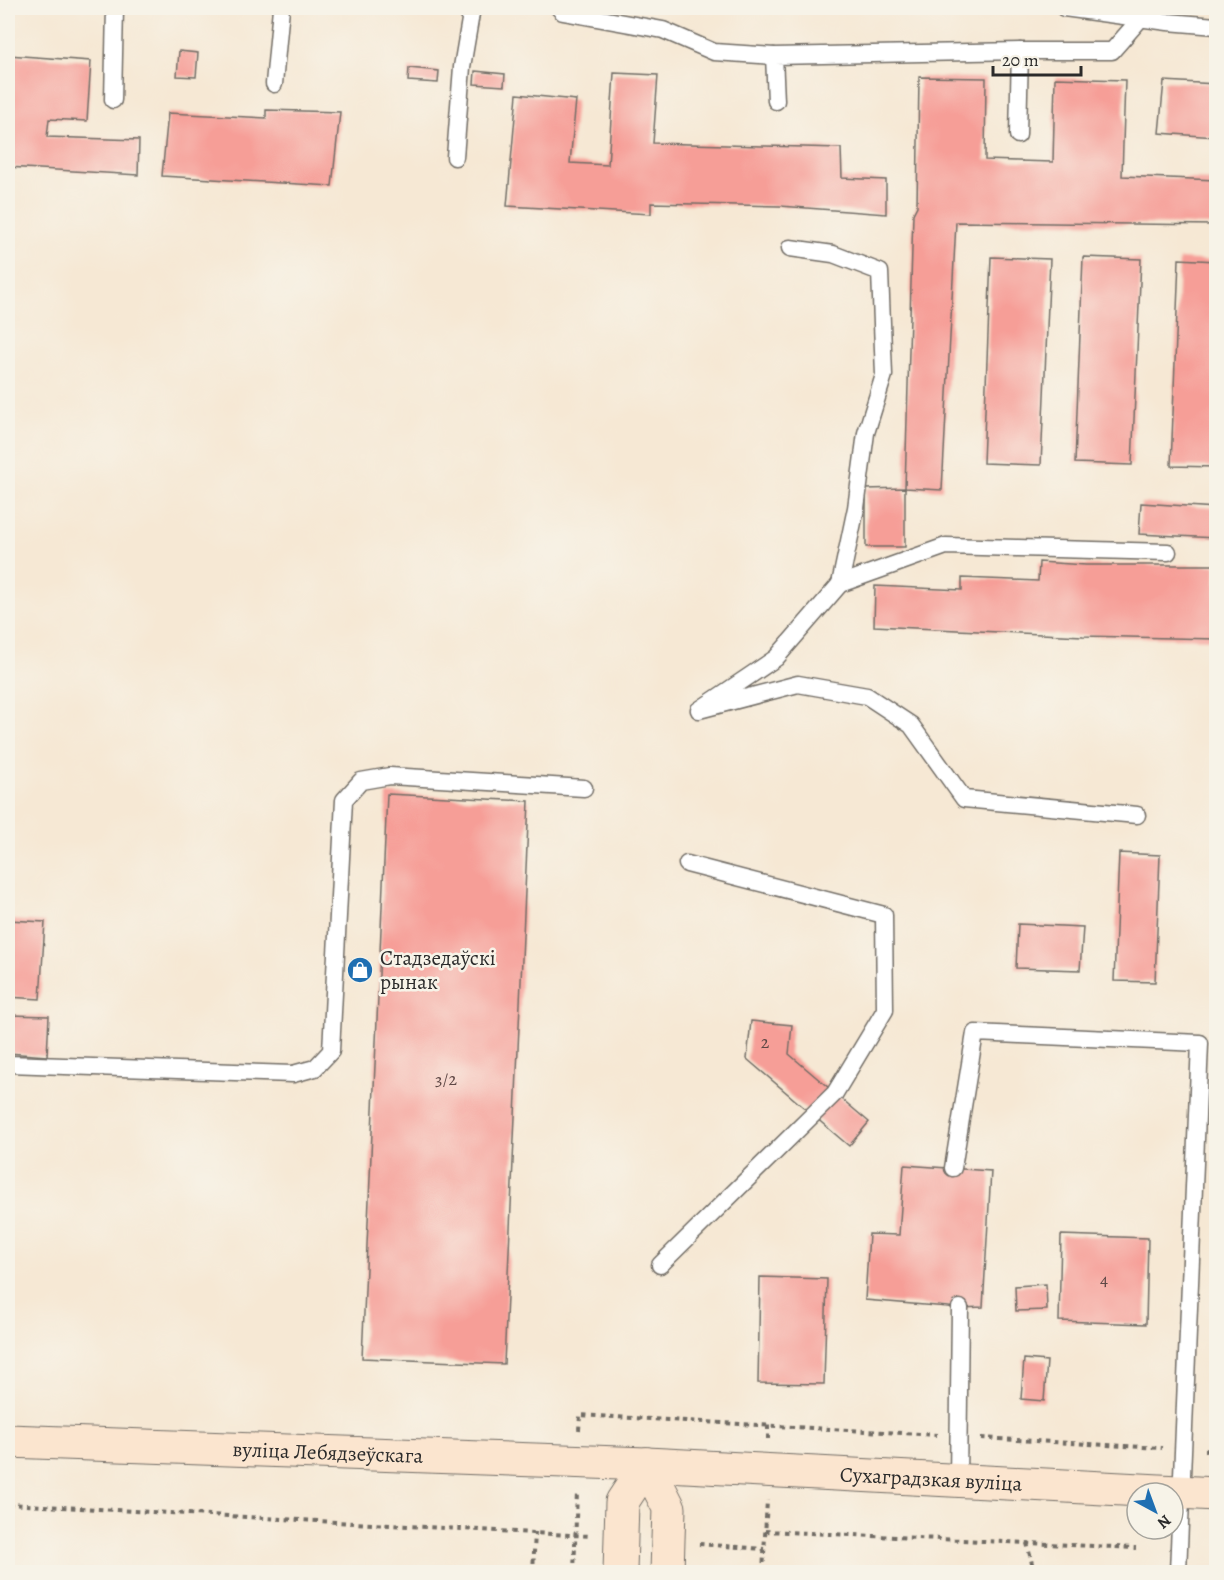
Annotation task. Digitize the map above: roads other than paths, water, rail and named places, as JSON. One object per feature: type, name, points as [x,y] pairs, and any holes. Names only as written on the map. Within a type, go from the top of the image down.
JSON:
[{"type":"main road","name":"вуліца Лебядзеўскага","points":[[8,1441],[647,1464]]},
{"type":"main road","name":"Сухаградзкая вуліца","points":[[647,1464],[1125,1489]]},
{"type":"main road","points":[[620,1572],[622,1502],[647,1464]]},
{"type":"main road","points":[[647,1464],[669,1508],[667,1572]]},
{"type":"main road","name":"Сухаградзкая вуліца","points":[[1185,1492],[1216,1494]]},
{"type":"lane","points":[[113,100],[115,8]]},
{"type":"lane","points":[[274,84],[281,8]]},
{"type":"lane","points":[[455,158],[462,67],[472,8]]},
{"type":"lane","points":[[559,8],[563,12],[663,30],[714,52],[774,56],[1112,51],[1141,18]]},
{"type":"lane","points":[[1064,8],[1216,26]]},
{"type":"lane","points":[[1018,135],[1020,51]]},
{"type":"lane","points":[[774,56],[776,101]]},
{"type":"lane","points":[[790,248],[833,254],[880,272],[884,375],[866,433],[856,508],[840,584],[776,658],[699,710],[798,684],[867,696],[911,725],[964,799],[1137,815]]},
{"type":"lane","points":[[840,584],[946,546],[1168,552]]},
{"type":"lane","points":[[8,1064],[293,1074],[315,1068],[331,1051],[344,800],[361,781],[390,776],[584,788]]},
{"type":"lane","points":[[660,1265],[835,1093],[885,1010],[884,915],[687,864]]},
{"type":"lane","points":[[953,1168],[975,1033],[1200,1043],[1183,1481]]},
{"type":"lane","points":[[958,1482],[960,1308]]},
{"type":"lane","points":[[1178,1572],[1180,1541]]},
{"type":"place","name":"Стадзедаўскі рынак","points":[[360,970]]}]
